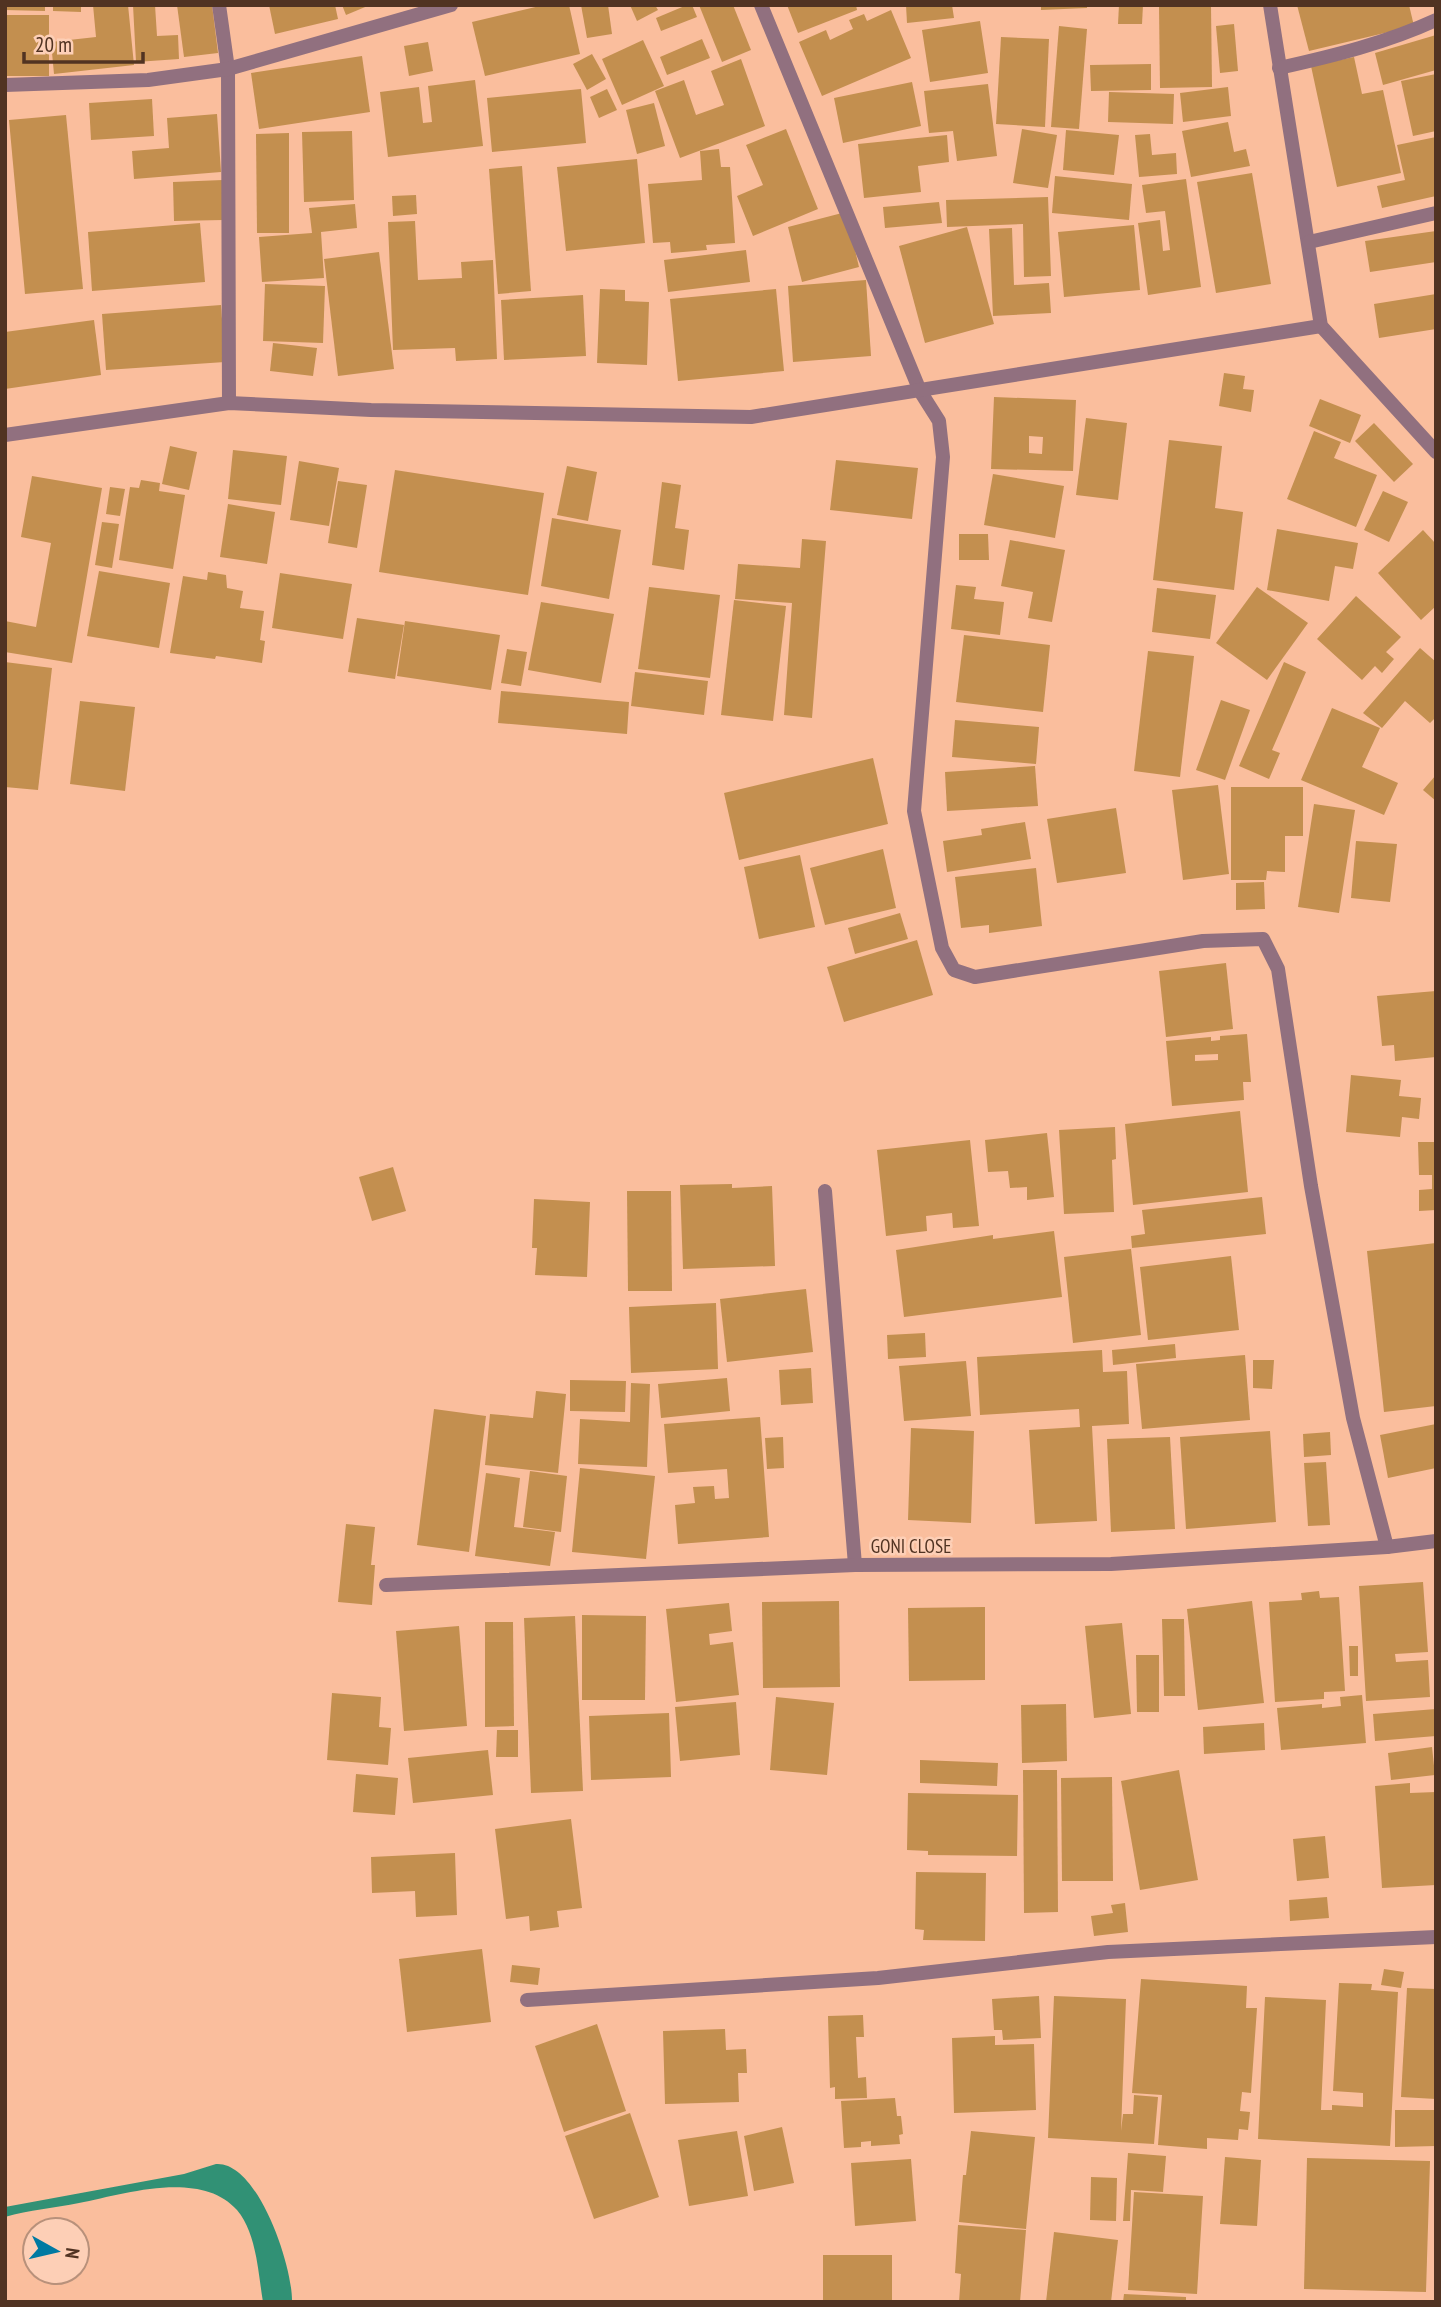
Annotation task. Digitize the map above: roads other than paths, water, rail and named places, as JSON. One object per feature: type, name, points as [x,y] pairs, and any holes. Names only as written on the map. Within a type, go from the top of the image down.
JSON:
[{"type":"street","points":[[219,5],[228,69],[229,403]]},
{"type":"street","points":[[5,85],[148,80],[228,69],[451,5]]},
{"type":"street","points":[[761,5],[920,391],[939,421],[943,457],[914,811],[942,948],[954,970],[975,977],[1203,941],[1263,939],[1278,969],[1311,1186],[1353,1418],[1387,1547]]},
{"type":"street","points":[[1270,5],[1321,326],[1436,453]]},
{"type":"street","points":[[1279,68],[1391,39],[1436,20]]},
{"type":"street","points":[[1309,242],[1436,213]]},
{"type":"street","points":[[5,435],[229,403],[371,411],[751,417],[1321,326]]},
{"type":"street","points":[[825,1191],[855,1565]]},
{"type":"street","name":"GONI CLOSE","points":[[386,1585],[855,1565],[1111,1564],[1387,1547],[1436,1541]]},
{"type":"street","points":[[527,2000],[878,1978],[1108,1952],[1436,1937]]}]
